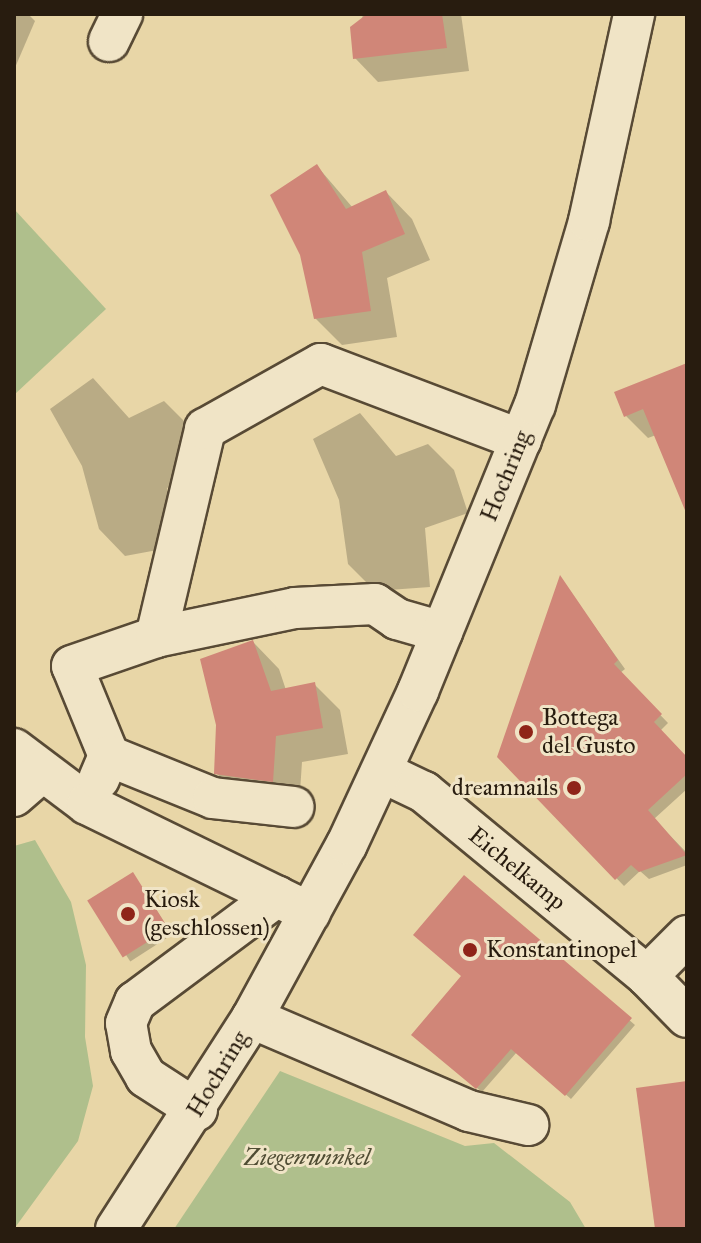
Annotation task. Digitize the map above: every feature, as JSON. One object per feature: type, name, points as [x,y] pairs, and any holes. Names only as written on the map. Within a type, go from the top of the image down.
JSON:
[{"type":"street","name":"Hochring","points":[[116,1229],[197,1110],[252,1018],[293,905],[382,772],[442,632],[521,440],[589,221],[634,14]]},
{"type":"street","points":[[156,637],[205,429],[321,364],[521,440]]},
{"type":"street","points":[[294,807],[213,798],[109,756],[72,666],[156,637],[295,608],[375,604],[397,619],[442,632]]},
{"type":"street","points":[[87,804],[109,756]]},
{"type":"street","points":[[23,772],[293,905]]},
{"type":"street","name":"Eichelkamp","points":[[382,772],[424,792],[647,976],[687,1017]]},
{"type":"street","points":[[197,1110],[146,1077],[131,1051],[126,1023],[135,1002],[293,905]]},
{"type":"street","points":[[647,976],[687,936]]},
{"type":"street","points":[[252,1018],[469,1111],[528,1125]]},
{"type":"green space","points":[[14,209],[106,309],[14,395]]},
{"type":"green space","points":[[35,840],[71,902],[86,965],[85,1037],[93,1086],[78,1141],[14,1229],[14,846]]},
{"type":"green space","name":"Ziegenwinkel","points":[[280,1071],[465,1146],[494,1143],[570,1202],[586,1229],[174,1229]]},
{"type":"building","points":[[367,14],[442,14],[447,48],[353,59],[350,27]]},
{"type":"building","points":[[317,164],[346,209],[386,190],[405,234],[362,252],[371,311],[314,319],[300,255],[270,195]]},
{"type":"building","points":[[687,363],[687,515],[643,409],[624,417],[614,392]]},
{"type":"building","points":[[560,575],[618,660],[614,664],[662,714],[654,722],[687,757],[687,774],[648,810],[687,855],[639,872],[631,865],[615,880],[497,757]]},
{"type":"building","points":[[253,640],[271,691],[315,682],[323,728],[276,736],[273,782],[214,774],[216,725],[200,659]]},
{"type":"building","name":"Kiosk (geschlossen)","points":[[133,872],[169,929],[123,957],[87,901]]},
{"type":"building","points":[[464,875],[632,1018],[565,1096],[511,1049],[476,1089],[411,1035],[461,976],[413,935]]},
{"type":"building","points":[[687,1081],[687,1229],[655,1229],[636,1088]]},
{"type":"place","name":"Bottega del Gusto","points":[[526,732]]},
{"type":"place","name":"dreamnails","points":[[574,788]]},
{"type":"place","name":"Kiosk (geschlossen)","points":[[128,914]]},
{"type":"place","name":"Konstantinopel","points":[[470,950]]}]
